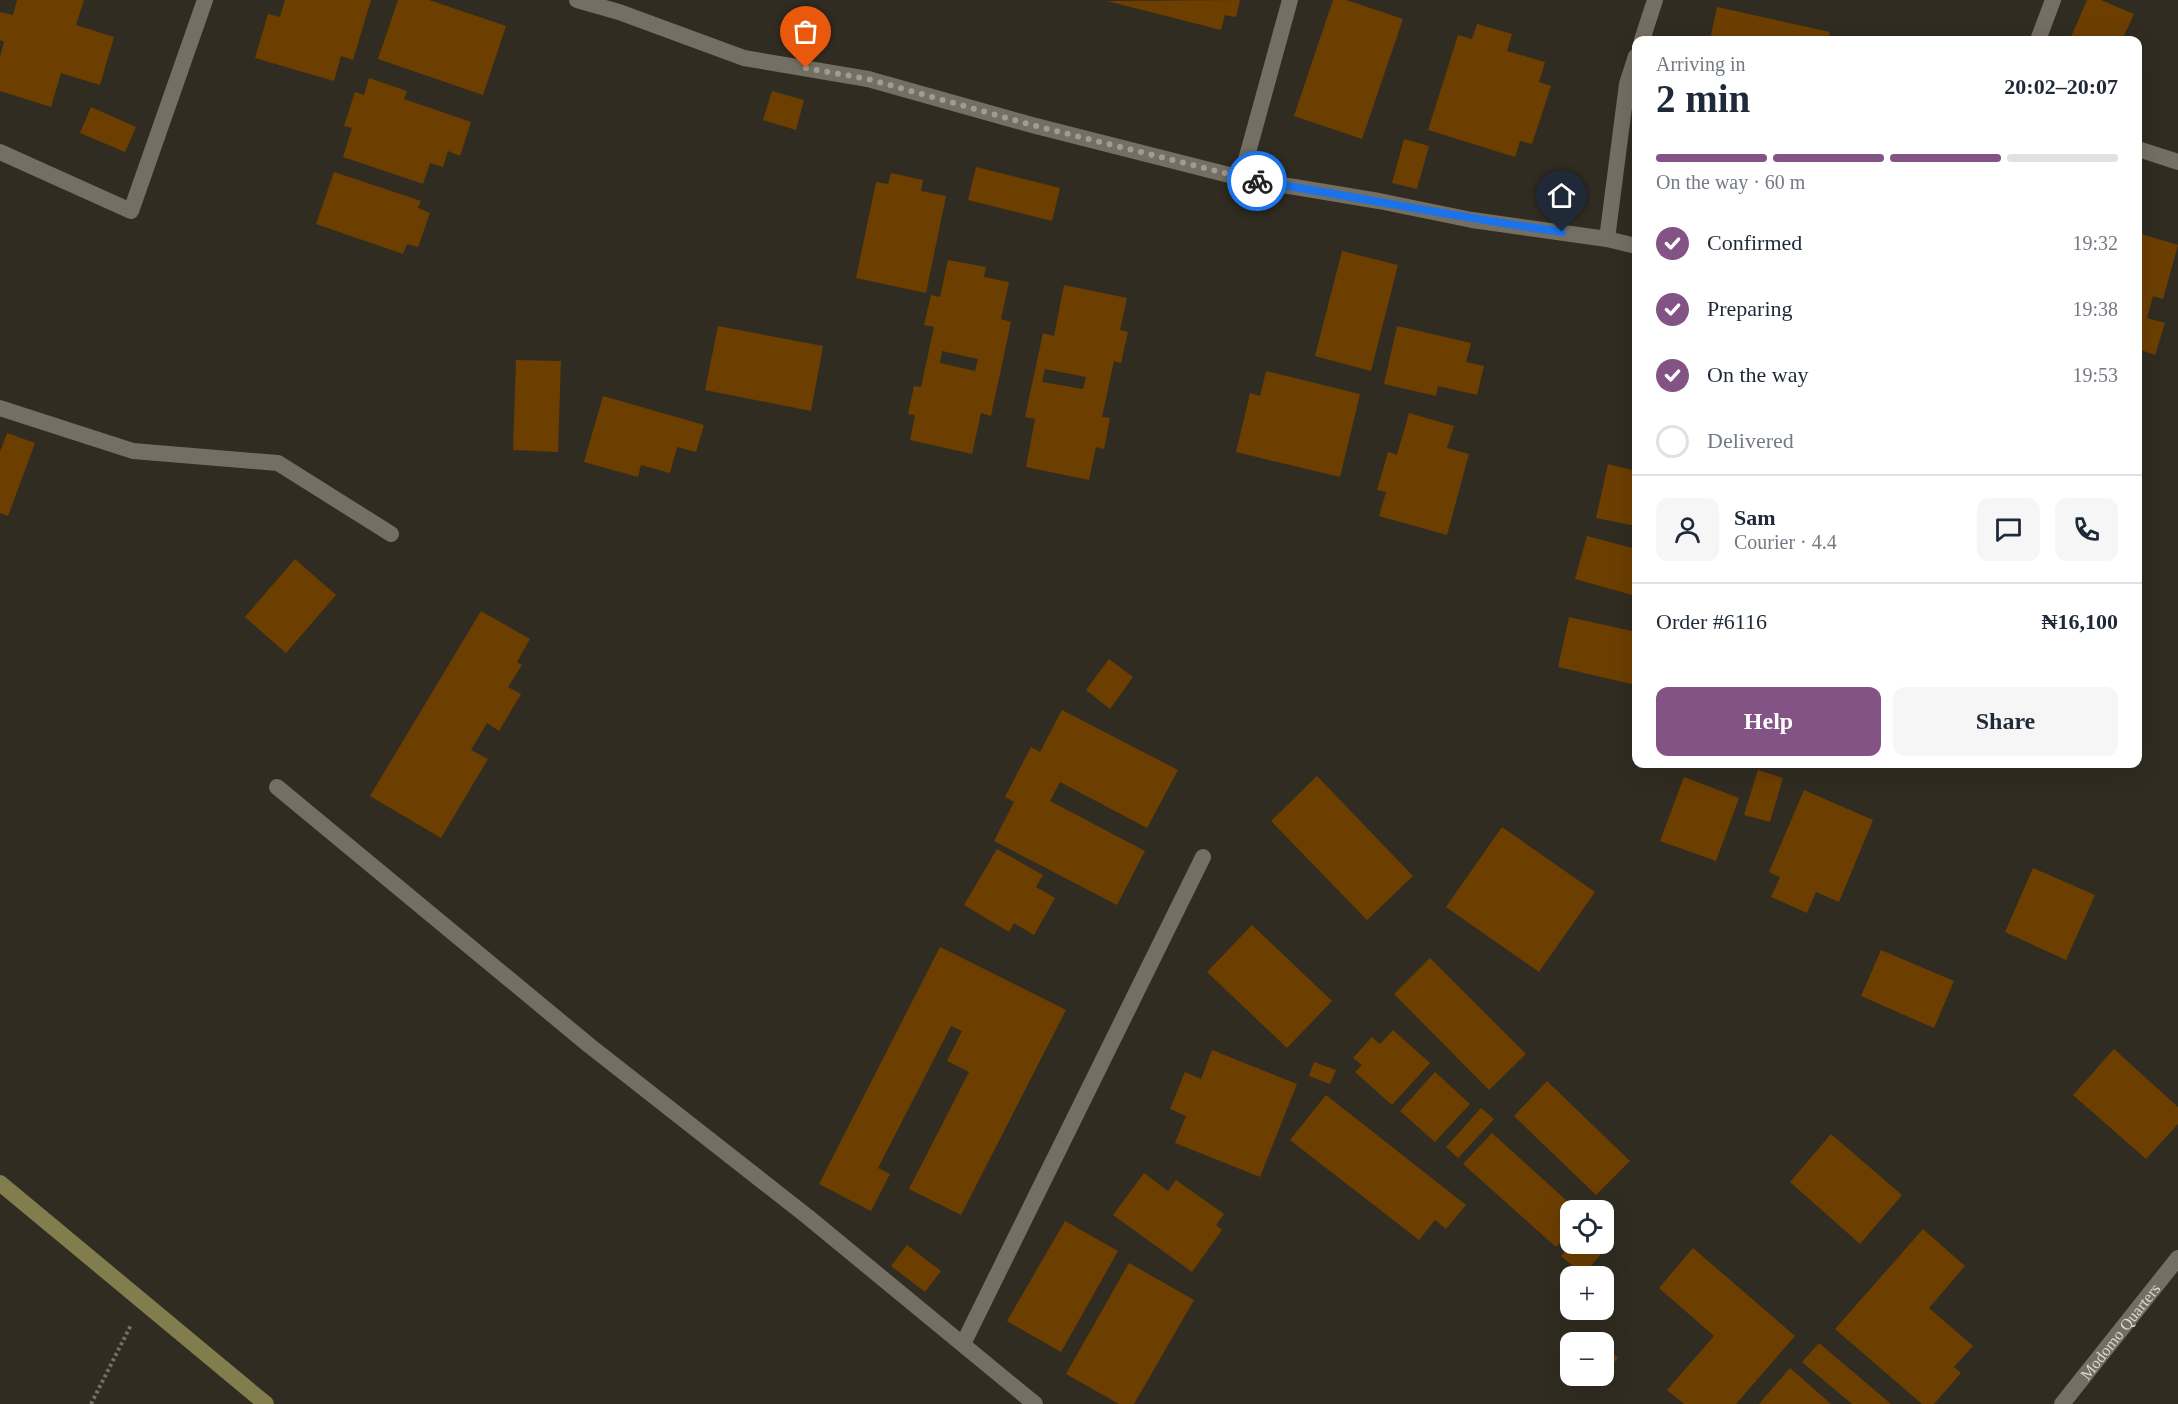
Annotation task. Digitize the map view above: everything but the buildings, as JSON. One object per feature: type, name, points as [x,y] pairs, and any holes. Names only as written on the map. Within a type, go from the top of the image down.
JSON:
[{"type":"main road","points":[[0,1183],[266,1404]]},
{"type":"street","points":[[0,152],[131,211],[205,0]]},
{"type":"street","points":[[577,0],[619,12],[744,58],[868,79],[1032,125],[1241,178],[1379,201],[1472,220],[1607,239],[1632,245]]},
{"type":"street","points":[[1241,178],[1290,0]]},
{"type":"street","points":[[1643,36],[1655,0]]},
{"type":"street","points":[[2040,36],[2053,0]]},
{"type":"street","points":[[1607,239],[1627,84],[1632,68]]},
{"type":"street","points":[[2142,150],[2178,162]]},
{"type":"street","points":[[0,408],[133,451],[278,463],[391,534]]},
{"type":"street","points":[[277,786],[590,1046],[808,1217],[1035,1404]]},
{"type":"street","points":[[963,1344],[1203,857]]},
{"type":"street","name":"Modomo Quarters","points":[[2062,1404],[2178,1258]]},
{"type":"path","points":[[91,1404],[143,1300]]},
{"type":"way so far","points":[[806,68],[868,79],[1146,155],[1257,181]]},
{"type":"route","points":[[1257,181],[1379,201],[1472,220],[1562,232]]}]
